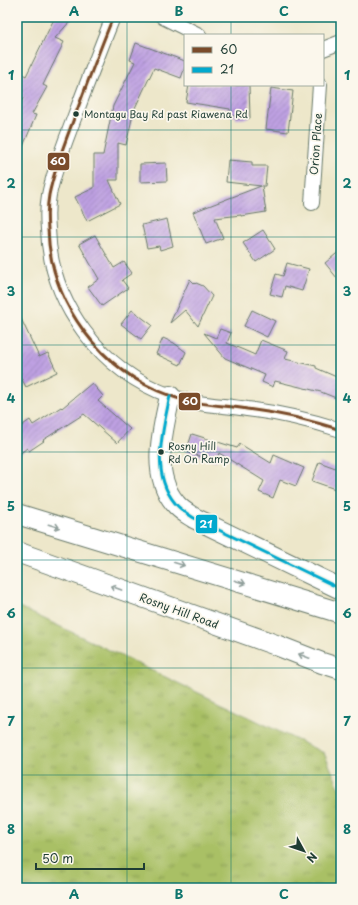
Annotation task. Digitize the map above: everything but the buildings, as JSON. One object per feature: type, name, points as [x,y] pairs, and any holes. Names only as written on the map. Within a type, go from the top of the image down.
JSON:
[{"type":"main road","points":[[170,396],[163,431],[161,465],[164,485],[176,504],[194,518],[341,589]]},
{"type":"main road","points":[[17,514],[341,612]]},
{"type":"main road","name":"Rosny Hill Road","points":[[17,552],[341,669]]},
{"type":"street","points":[[113,17],[87,83],[54,175],[49,196],[47,217],[48,239],[52,263],[57,281],[77,322],[87,336],[119,368],[133,378],[170,396],[198,403],[294,416],[341,430]]},
{"type":"street","points":[[163,17],[198,34]]},
{"type":"street","points":[[324,49],[341,42]]},
{"type":"street","name":"Orion Place","points":[[312,203],[320,86]]},
{"type":"green space","points":[[17,606],[324,753],[341,792],[341,888],[17,888]]},
{"type":"transit line","name":"60","points":[[113,17],[63,148],[48,199],[47,221],[51,257],[58,283],[69,308],[84,331],[102,352],[123,370],[146,385],[180,399],[283,415],[341,430]]},
{"type":"transit line","name":"21","points":[[170,396],[160,451],[163,478],[167,491],[177,505],[184,512],[194,518],[341,589]]},
{"type":"place","name":"Montagu Bay Rd past Riawena Rd","points":[[76,114]]},
{"type":"place","name":"Rosny Hill Rd On Ramp","points":[[161,452]]}]
